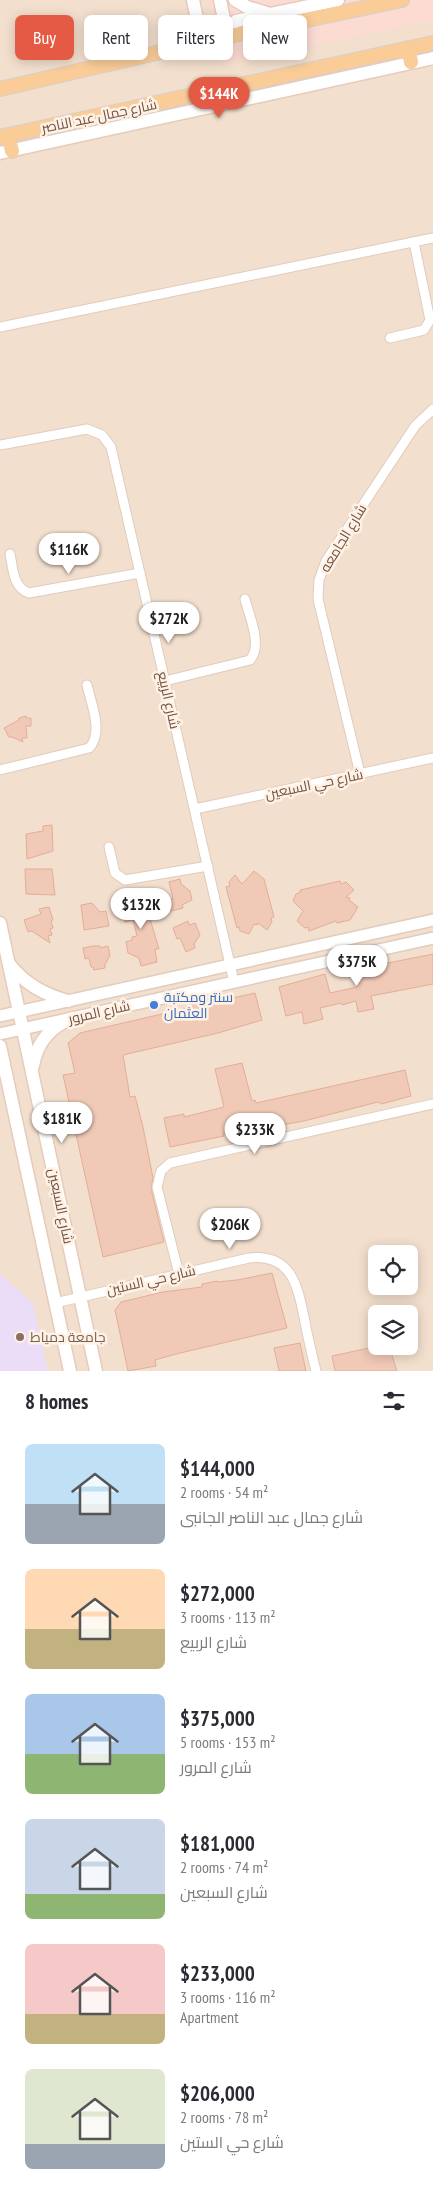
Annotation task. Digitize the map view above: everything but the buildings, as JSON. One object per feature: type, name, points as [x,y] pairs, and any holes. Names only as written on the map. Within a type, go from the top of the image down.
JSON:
[{"type":"main road","points":[[193,0],[196,15]]},
{"type":"main road","points":[[220,0],[224,15]]},
{"type":"main road","points":[[235,0],[247,7],[275,14]]},
{"type":"main road","points":[[233,24],[236,21],[338,0]]},
{"type":"main road","points":[[233,35],[402,0]]},
{"type":"main road","name":"شارع جمال عبد الناصر","points":[[4,136],[433,43]]},
{"type":"main road","points":[[408,48],[411,62]]},
{"type":"main road","points":[[0,89],[158,53]]},
{"type":"main road","points":[[4,136],[6,152],[433,58]]},
{"type":"main road","name":"شارع السبعين","points":[[0,923],[96,1371]]},
{"type":"main road","points":[[9,964],[35,988],[51,996],[68,1001]]},
{"type":"main road","points":[[33,1076],[34,1059],[40,1043],[51,1030],[73,1018]]},
{"type":"main road","name":"شارع السبعين","points":[[0,1046],[70,1371]]},
{"type":"street","points":[[0,327],[433,238]]},
{"type":"street","points":[[390,338],[424,330],[430,320],[414,242]]},
{"type":"street","name":"شارع الجامعه","points":[[360,774],[318,599],[319,580],[326,561],[415,426],[433,409]]},
{"type":"street","name":"شارع الربيع","points":[[0,445],[82,429],[93,430],[102,435],[111,447],[234,982]]},
{"type":"street","points":[[10,554],[16,582],[21,589],[29,593],[140,573]]},
{"type":"street","points":[[165,680],[250,660],[254,654],[256,644],[245,599]]},
{"type":"street","points":[[0,770],[90,748],[95,741],[97,732],[87,685]]},
{"type":"street","name":"شارع حي السبعين","points":[[194,809],[433,758]]},
{"type":"street","points":[[109,847],[115,873],[125,880],[208,866]]},
{"type":"street","name":"شارع المرور","points":[[0,1016],[433,920]]},
{"type":"street","name":"شارع المرور","points":[[0,1034],[433,938]]},
{"type":"street","points":[[179,1274],[158,1187],[161,1171],[170,1163],[433,1104]]},
{"type":"street","name":"شارع حي الستين","points":[[55,1302],[256,1257],[271,1260],[284,1267],[296,1284],[316,1371]]},
{"type":"shaded area","points":[[0,0],[433,0],[433,1371],[0,1371]]},
{"type":"shaded area","points":[[208,0],[433,0],[433,20],[307,47],[307,15],[243,15],[243,60],[245,60],[222,65],[221,60],[233,60],[233,15],[211,15]]},
{"type":"shaded area","name":"جامعة دمياط","points":[[0,1274],[33,1303],[48,1371],[0,1371]]},
{"type":"place","name":"سنتر ومكتبة العثمان","points":[[154,1005]]},
{"type":"place","name":"جامعة دمياط","points":[[20,1337]]}]
